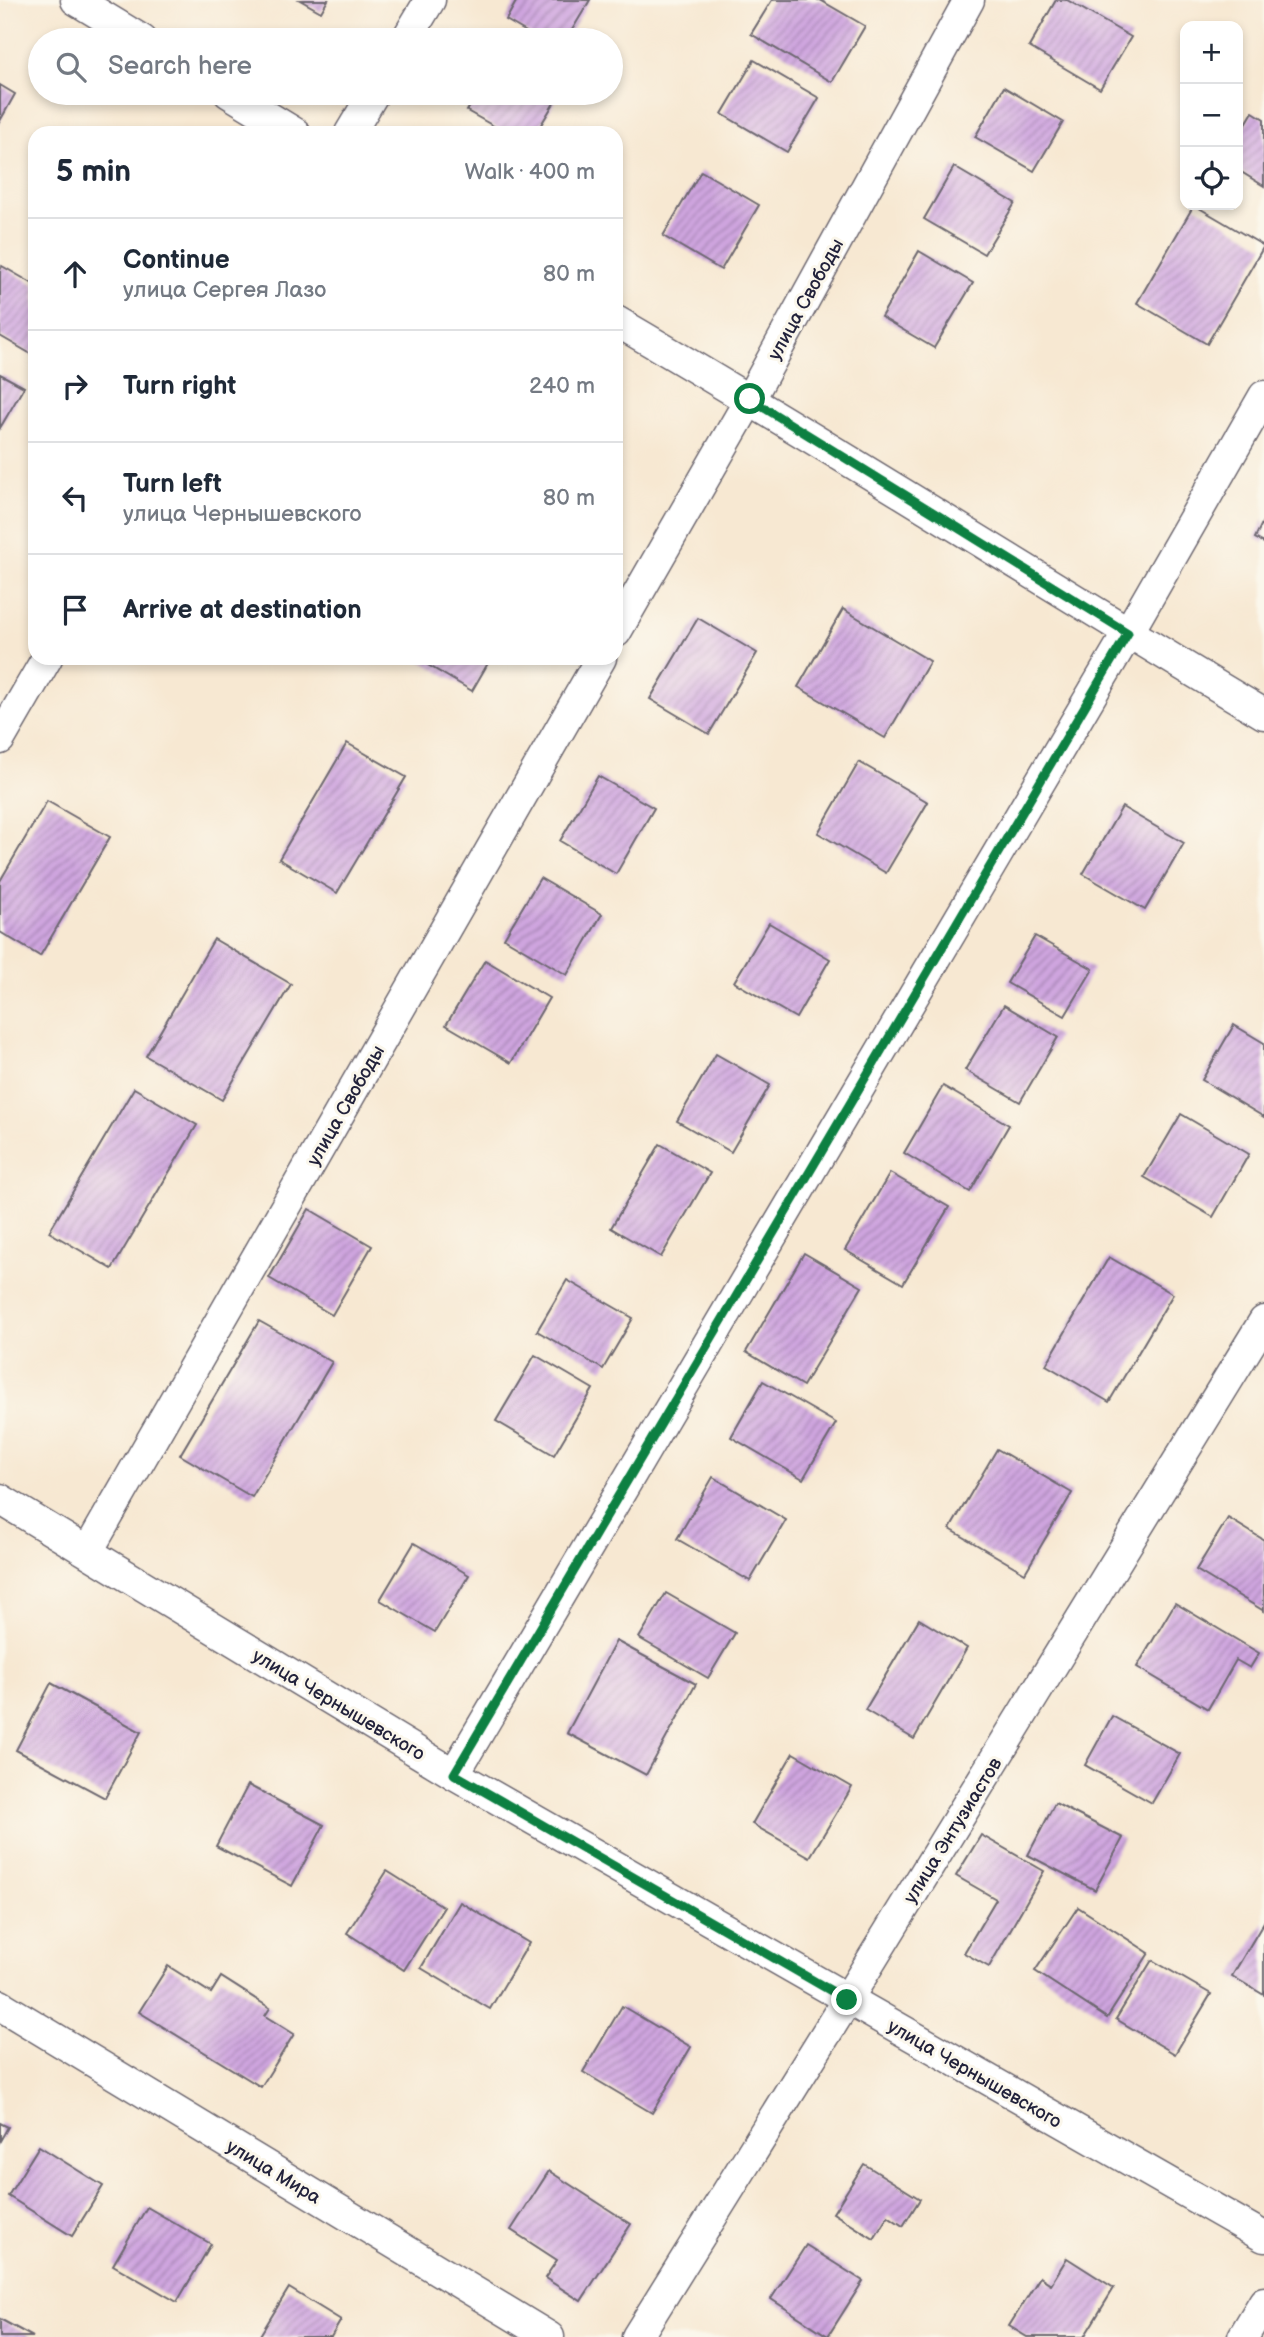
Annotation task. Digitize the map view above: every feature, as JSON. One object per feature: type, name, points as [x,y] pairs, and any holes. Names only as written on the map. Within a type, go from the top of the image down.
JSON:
[{"type":"street","points":[[76,0],[122,28]]},
{"type":"street","points":[[413,28],[430,0]]},
{"type":"street","name":"улица Свободы","points":[[623,620],[750,399],[969,0]]},
{"type":"street","points":[[249,105],[283,126]]},
{"type":"street","points":[[354,126],[367,105]]},
{"type":"street","points":[[623,325],[750,399],[1264,714]]},
{"type":"street","points":[[454,1774],[1128,633],[1264,396]]},
{"type":"street","points":[[0,739],[43,665]]},
{"type":"street","name":"улица Свободы","points":[[88,1551],[597,665]]},
{"type":"street","name":"улица Энтузиастов","points":[[637,2337],[1264,1321]]},
{"type":"street","name":"улица Чернышевского","points":[[0,1499],[454,1774],[1264,2237]]},
{"type":"street","name":"улица Мира","points":[[0,2005],[549,2337]]},
{"type":"street","points":[[1242,2337],[1264,2302]]},
{"type":"building","points":[[300,0],[328,0],[321,12]]},
{"type":"building","points":[[517,0],[590,0],[573,28],[520,28],[506,20]]},
{"type":"building","points":[[772,0],[820,0],[865,26],[832,82],[751,34]]},
{"type":"building","points":[[1056,0],[1067,0],[1131,37],[1100,89],[1029,47]]},
{"type":"building","points":[[754,60],[819,98],[787,152],[722,114]]},
{"type":"building","points":[[0,85],[15,94],[0,121]]},
{"type":"building","points":[[1004,87],[1063,122],[1034,171],[975,137]]},
{"type":"building","points":[[471,105],[553,105],[540,126],[494,126],[467,111]]},
{"type":"building","points":[[1253,112],[1264,119],[1264,186],[1243,173],[1243,129]]},
{"type":"building","points":[[954,167],[1015,203],[984,254],[924,219]]},
{"type":"building","points":[[701,171],[759,205],[721,270],[663,236]]},
{"type":"building","points":[[1191,210],[1203,210],[1264,246],[1207,344],[1137,303]]},
{"type":"building","points":[[919,251],[973,283],[934,348],[881,317]]},
{"type":"building","points":[[2,266],[28,281],[28,352],[0,336]]},
{"type":"building","points":[[0,374],[24,387],[0,428]]},
{"type":"building","points":[[1264,519],[1264,543],[1255,538]]},
{"type":"building","points":[[843,609],[930,661],[885,738],[798,687]]},
{"type":"building","points":[[698,618],[757,653],[709,734],[650,699]]},
{"type":"building","points":[[428,665],[487,665],[472,691]]},
{"type":"building","points":[[347,743],[406,777],[337,893],[279,859]]},
{"type":"building","points":[[859,762],[928,802],[886,873],[818,833]]},
{"type":"building","points":[[598,776],[654,808],[616,874],[560,841]]},
{"type":"building","points":[[47,801],[110,837],[40,956],[0,932],[0,881]]},
{"type":"building","points":[[1122,807],[1184,843],[1145,910],[1083,874]]},
{"type":"building","points":[[540,878],[602,914],[567,975],[504,938]]},
{"type":"building","points":[[769,923],[830,959],[796,1018],[734,982]]},
{"type":"building","points":[[1035,936],[1093,969],[1065,1016],[1007,983]]},
{"type":"building","points":[[214,939],[291,984],[222,1100],[146,1056]]},
{"type":"building","points":[[485,960],[549,998],[511,1063],[446,1025]]},
{"type":"building","points":[[1004,1005],[1058,1037],[1020,1102],[965,1070]]},
{"type":"building","points":[[1234,1025],[1264,1043],[1264,1117],[1202,1080]]},
{"type":"building","points":[[716,1054],[770,1085],[731,1152],[677,1121]]},
{"type":"building","points":[[943,1086],[1009,1125],[970,1192],[904,1153]]},
{"type":"building","points":[[134,1088],[197,1125],[112,1269],[49,1232]]},
{"type":"building","points":[[1181,1114],[1249,1154],[1213,1217],[1144,1177]]},
{"type":"building","points":[[660,1144],[710,1173],[661,1257],[611,1228]]},
{"type":"building","points":[[890,1173],[949,1207],[903,1284],[845,1250]]},
{"type":"building","points":[[309,1209],[372,1246],[332,1315],[269,1278]]},
{"type":"building","points":[[804,1253],[862,1287],[803,1386],[746,1352]]},
{"type":"building","points":[[1109,1257],[1173,1294],[1109,1402],[1046,1365]]},
{"type":"building","points":[[567,1280],[633,1318],[603,1369],[537,1331]]},
{"type":"building","points":[[259,1321],[332,1362],[252,1497],[180,1455]]},
{"type":"building","points":[[535,1355],[593,1389],[554,1455],[496,1421]]},
{"type":"building","points":[[763,1381],[836,1423],[803,1479],[731,1437]]},
{"type":"building","points":[[997,1449],[1072,1493],[1025,1573],[950,1529]]},
{"type":"building","points":[[713,1477],[786,1520],[750,1581],[677,1539]]},
{"type":"building","points":[[1228,1518],[1264,1540],[1264,1611],[1196,1570]]},
{"type":"building","points":[[414,1543],[469,1575],[435,1632],[380,1600]]},
{"type":"building","points":[[666,1593],[735,1633],[708,1678],[639,1638]]},
{"type":"building","points":[[1175,1603],[1259,1653],[1250,1668],[1236,1660],[1208,1709],[1137,1667]]},
{"type":"building","points":[[919,1619],[967,1648],[914,1739],[865,1710]]},
{"type":"building","points":[[616,1641],[696,1684],[646,1775],[567,1733]]},
{"type":"building","points":[[51,1683],[141,1732],[105,1798],[16,1750]]},
{"type":"building","points":[[1112,1716],[1180,1754],[1152,1803],[1085,1765]]},
{"type":"building","points":[[793,1753],[852,1787],[810,1857],[752,1824]]},
{"type":"building","points":[[248,1785],[324,1825],[292,1886],[216,1846]]},
{"type":"building","points":[[1055,1803],[1123,1838],[1095,1890],[1028,1855]]},
{"type":"building","points":[[981,1835],[1044,1871],[989,1967],[964,1953],[996,1899],[956,1876]]},
{"type":"building","points":[[387,1871],[444,1907],[404,1970],[347,1933]]},
{"type":"building","points":[[460,1902],[529,1943],[490,2009],[421,1968]]},
{"type":"building","points":[[1078,1907],[1149,1953],[1107,2018],[1035,1971]]},
{"type":"building","points":[[1264,1922],[1264,1995],[1232,1976]]},
{"type":"building","points":[[1152,1960],[1211,1994],[1175,2054],[1116,2019]]},
{"type":"building","points":[[168,1966],[211,1993],[221,1977],[270,2008],[265,2016],[294,2034],[261,2087],[139,2012]]},
{"type":"building","points":[[622,2006],[691,2047],[652,2113],[583,2072]]},
{"type":"building","points":[[0,2123],[8,2127],[0,2141]]},
{"type":"building","points":[[39,2146],[103,2186],[72,2236],[8,2196]]},
{"type":"building","points":[[864,2164],[920,2199],[903,2226],[888,2216],[874,2239],[833,2213]]},
{"type":"building","points":[[549,2171],[631,2224],[581,2301],[545,2278],[557,2260],[511,2230]]},
{"type":"building","points":[[147,2207],[211,2244],[177,2302],[113,2265]]},
{"type":"building","points":[[806,2245],[863,2281],[828,2336],[771,2299]]},
{"type":"building","points":[[1067,2258],[1114,2288],[1084,2337],[1027,2337],[1009,2326],[1040,2277],[1051,2284]]},
{"type":"building","points":[[289,2288],[341,2320],[331,2337],[259,2337]]},
{"type":"building","points":[[0,2319],[33,2337],[0,2337]]},
{"type":"route","points":[[750,399],[1128,633],[454,1774],[847,2000]]}]
